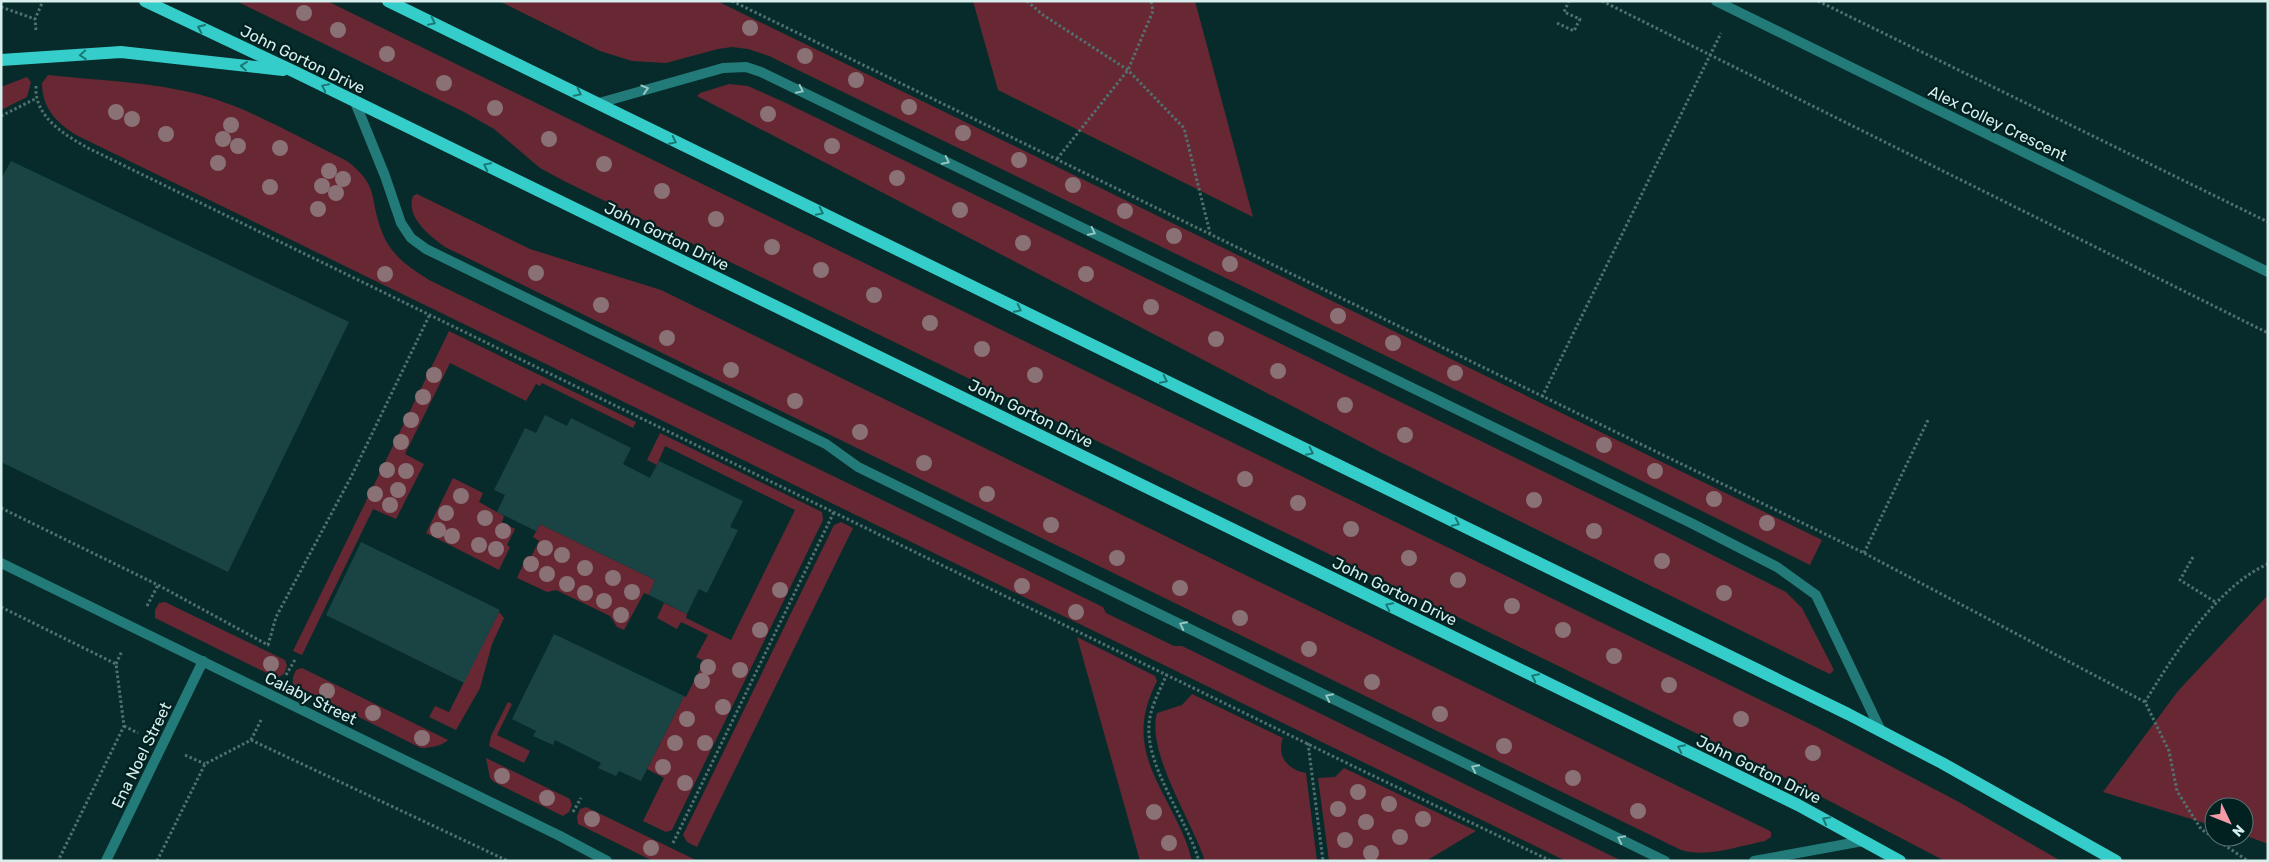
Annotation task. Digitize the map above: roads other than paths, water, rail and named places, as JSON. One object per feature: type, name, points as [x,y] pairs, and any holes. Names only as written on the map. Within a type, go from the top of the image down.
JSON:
[{"type":"main road","name":"John Gorton Drive","points":[[145,1],[293,71],[1798,805],[1900,861]]},
{"type":"main road","points":[[388,1],[1881,731],[2116,861]]},
{"type":"main road","points":[[1,60],[121,52],[293,71]]},
{"type":"street","name":"Alex Colley Crescent","points":[[1716,1],[2268,272]]},
{"type":"street","points":[[599,104],[723,68],[746,67],[761,72],[1693,524],[1777,567],[1816,596],[1881,731]]},
{"type":"street","points":[[355,102],[385,176],[401,223],[411,238],[426,249],[826,444],[858,467],[875,476],[1665,861]]},
{"type":"street","name":"Calaby Street","points":[[1,563],[560,836],[607,861]]},
{"type":"street","name":"Ena Noel Street","points":[[106,861],[203,661]]},
{"type":"street","points":[[1754,861],[1863,841]]}]
